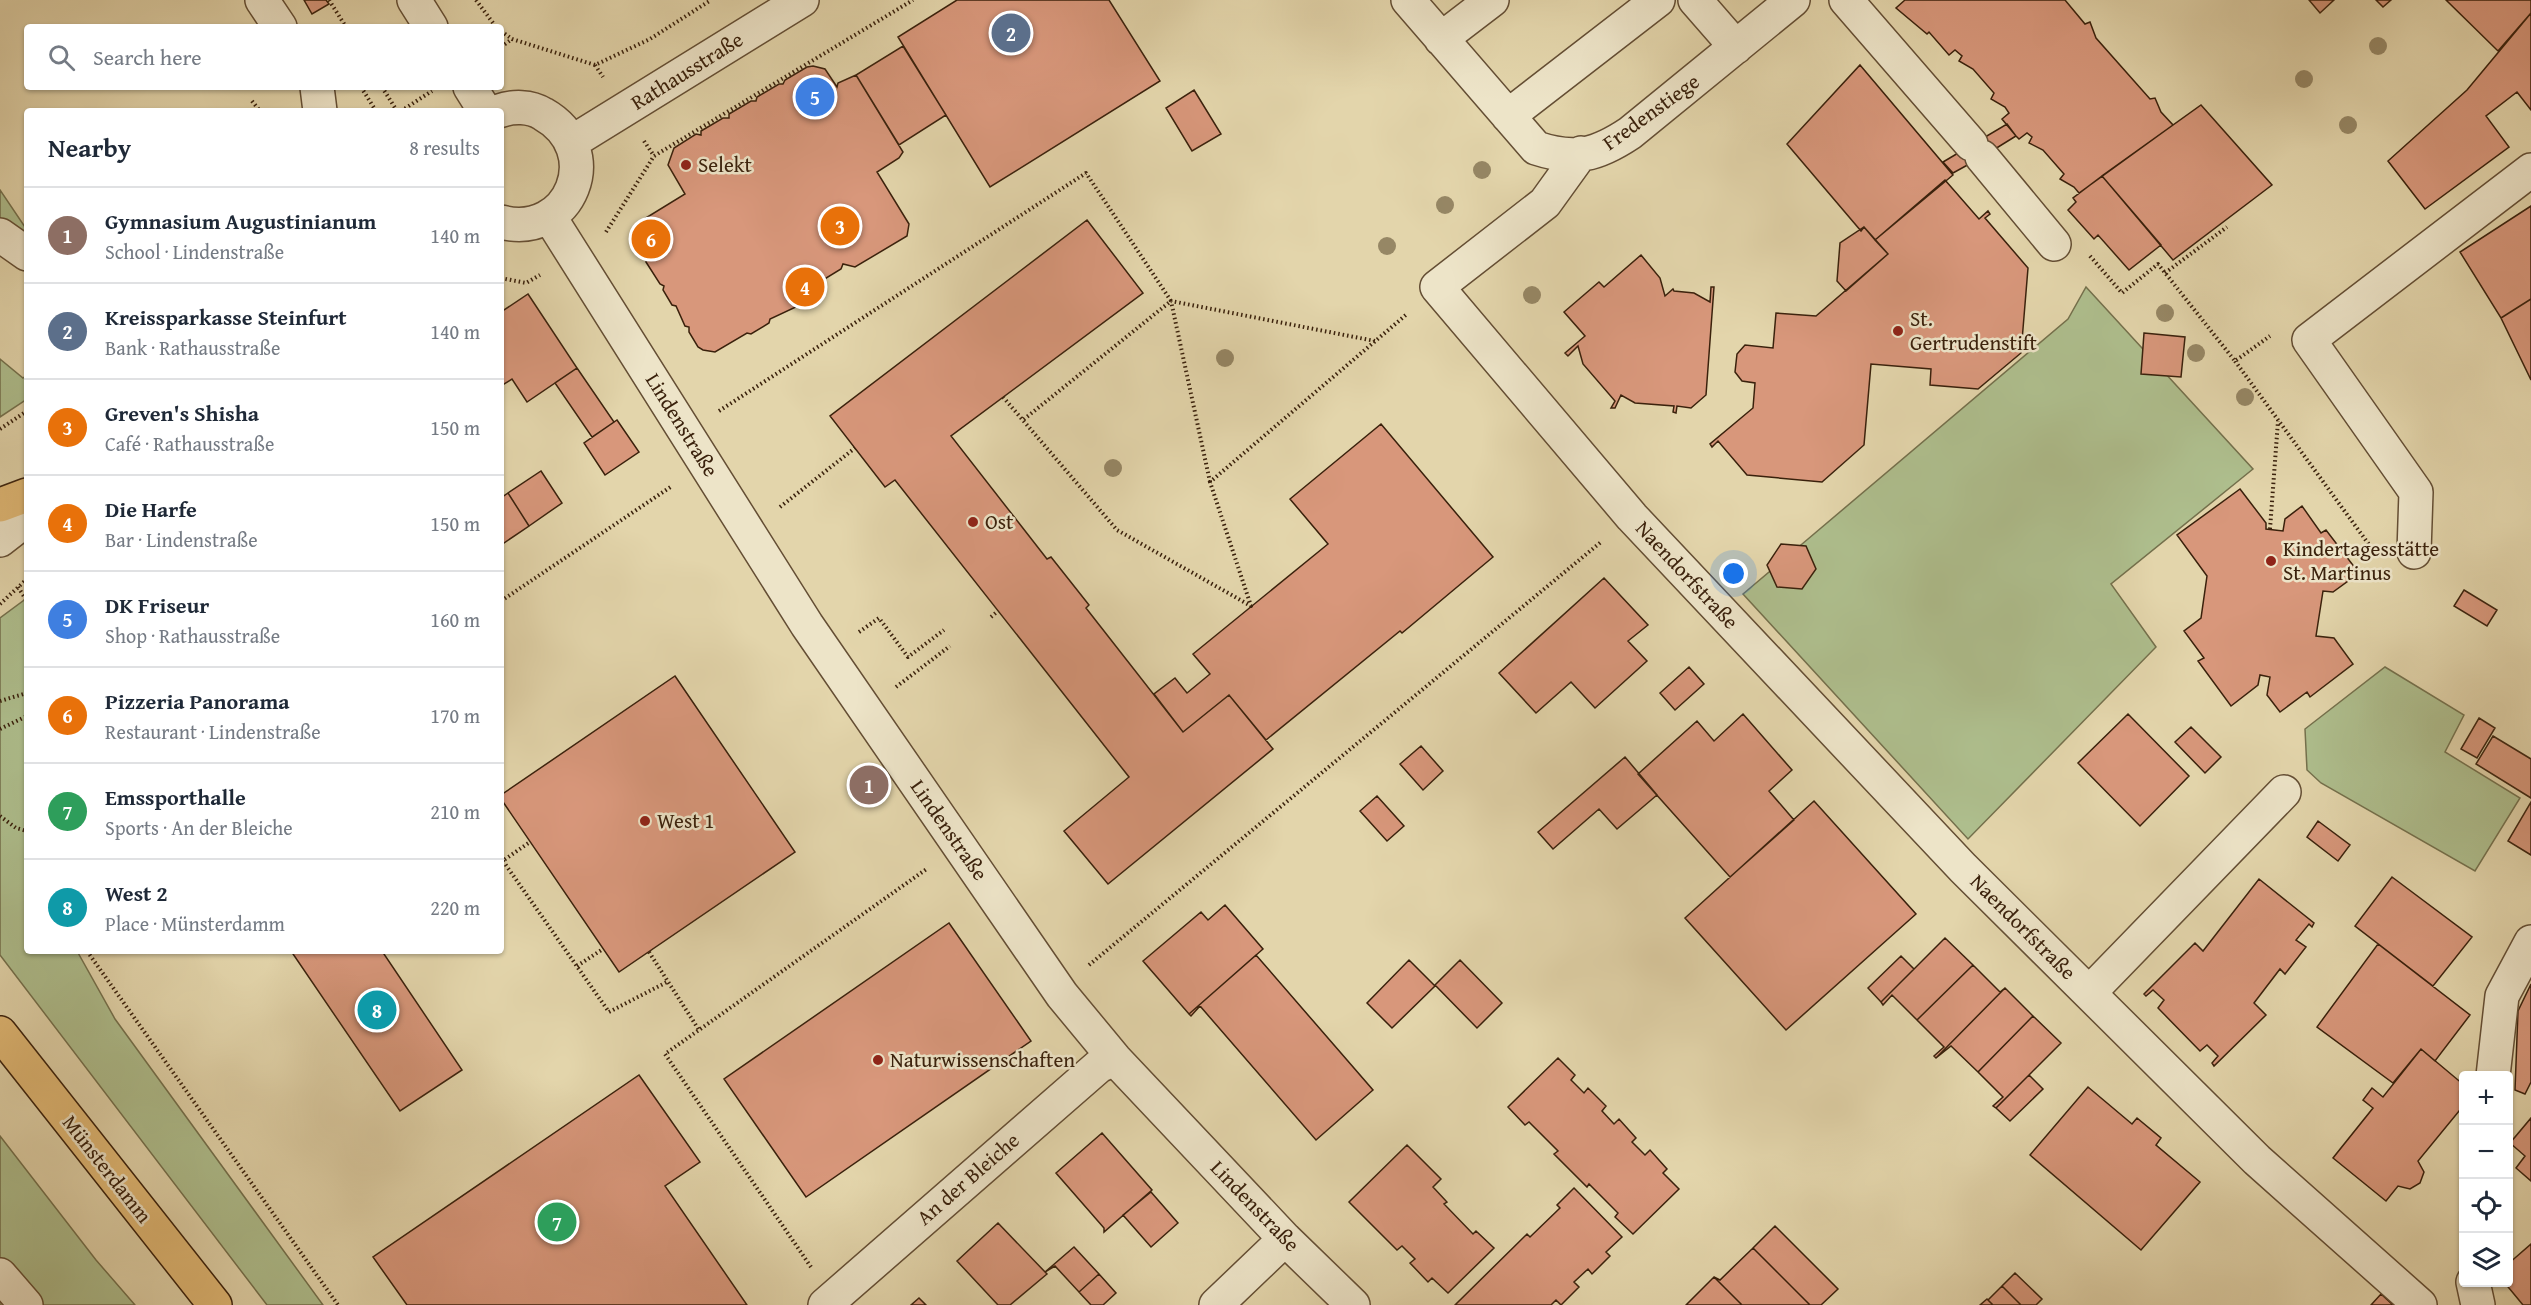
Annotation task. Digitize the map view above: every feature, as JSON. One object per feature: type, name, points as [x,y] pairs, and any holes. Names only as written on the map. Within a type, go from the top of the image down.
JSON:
[{"type":"main road","points":[[0,505],[24,496]]},
{"type":"main road","name":"Münsterdamm","points":[[0,1033],[215,1305]]},
{"type":"street","points":[[262,0],[278,24]]},
{"type":"street","points":[[414,0],[429,24]]},
{"type":"street","name":"Rathausstraße","points":[[572,142],[802,0]]},
{"type":"street","name":"Fredenstiege","points":[[1408,0],[1536,148],[1559,156],[1604,151],[1793,0]]},
{"type":"street","points":[[1441,39],[1492,0]]},
{"type":"street","points":[[1508,116],[1658,0]]},
{"type":"street","points":[[1695,0],[1736,47]]},
{"type":"street","points":[[1846,0],[2054,244]]},
{"type":"street","points":[[317,90],[320,108]]},
{"type":"street","points":[[472,90],[483,108]]},
{"type":"street","points":[[504,110],[521,107],[538,111],[554,120],[572,142],[577,169],[573,188],[564,204],[549,216],[532,224],[513,225],[504,223]]},
{"type":"street","points":[[1437,287],[1545,203],[1581,153]]},
{"type":"street","points":[[2414,552],[2416,492],[2309,340],[2531,170]]},
{"type":"street","name":"Lindenstraße","points":[[549,216],[807,625],[1062,995],[1115,1059],[1285,1239],[1353,1305]]},
{"type":"street","points":[[0,235],[24,252]]},
{"type":"street","name":"Naendorfstraße","points":[[1437,287],[1632,517],[1963,868],[2257,1161],[2420,1305]]},
{"type":"street","points":[[0,540],[24,521]]},
{"type":"street","name":"Naendorfstraße","points":[[2089,993],[2283,792]]},
{"type":"street","points":[[2494,1071],[2502,996],[2531,942]]},
{"type":"street","name":"An der Bleiche","points":[[828,1301],[1099,1066],[1115,1059]]},
{"type":"street","points":[[1216,1305],[1285,1239]]},
{"type":"street","points":[[0,1275],[26,1305]]},
{"type":"street","points":[[2474,1287],[2478,1305]]},
{"type":"path","points":[[329,0],[344,24]]},
{"type":"path","points":[[476,0],[494,24]]},
{"type":"path","points":[[504,33],[512,39],[595,65],[650,39],[711,0]]},
{"type":"path","points":[[603,237],[654,156],[913,0]]},
{"type":"path","points":[[504,44],[512,39]]},
{"type":"path","points":[[363,90],[374,108]]},
{"type":"path","points":[[384,90],[397,108]]},
{"type":"path","points":[[404,108],[432,90]]},
{"type":"path","points":[[252,101],[258,108]]},
{"type":"path","points":[[716,413],[1086,173],[1171,301],[1210,482],[1251,606],[1117,530],[1003,397]]},
{"type":"path","points":[[2165,273],[2227,227]]},
{"type":"path","points":[[2054,244],[2069,231],[2122,293],[2158,264],[2235,361],[2373,550],[2415,520]]},
{"type":"path","points":[[504,279],[526,283]]},
{"type":"path","points":[[1210,482],[1437,287]]},
{"type":"path","points":[[1023,420],[1171,301],[1376,341]]},
{"type":"path","points":[[2235,361],[2277,331]]},
{"type":"path","points":[[0,429],[24,413]]},
{"type":"path","points":[[2270,529],[2278,420]]},
{"type":"path","points":[[793,498],[855,448]]},
{"type":"path","points":[[504,599],[705,464]]},
{"type":"path","points":[[1082,972],[1632,517]]},
{"type":"path","points":[[0,604],[24,581]]},
{"type":"path","points":[[17,586],[24,596]]},
{"type":"path","points":[[991,616],[998,611]]},
{"type":"path","points":[[853,637],[879,618],[908,657],[945,630]]},
{"type":"path","points":[[890,692],[950,646]]},
{"type":"path","points":[[0,701],[24,694]]},
{"type":"path","points":[[0,729],[24,717]]},
{"type":"path","points":[[0,816],[16,828],[24,830]]},
{"type":"path","points":[[504,861],[530,842]]},
{"type":"path","points":[[504,865],[609,1012],[667,982]]},
{"type":"path","points":[[828,1301],[665,1054],[931,866]]},
{"type":"path","points":[[576,966],[603,949]]},
{"type":"path","points":[[649,952],[699,1030]]},
{"type":"path","points":[[89,954],[338,1305]]},
{"type":"green space","points":[[0,190],[24,226],[24,234],[0,220]]},
{"type":"green space","points":[[2086,287],[2253,469],[2111,584],[2156,647],[1968,839],[1743,594],[2068,319]]},
{"type":"green space","points":[[0,359],[24,377],[24,401],[0,417]]},
{"type":"green space","points":[[24,600],[24,954],[79,954],[115,1019],[323,1305],[267,1305],[0,955],[0,618]]},
{"type":"green space","points":[[2385,667],[2464,715],[2445,752],[2520,798],[2475,871],[2321,783],[2307,770],[2305,729]]},
{"type":"green space","points":[[0,1136],[96,1260],[135,1305],[0,1305]]},
{"type":"building","points":[[304,0],[326,0],[329,4],[312,14]]},
{"type":"building","points":[[957,0],[1109,0],[1160,81],[990,187],[898,37]]},
{"type":"building","points":[[1905,0],[2065,0],[2085,24],[2090,22],[2096,38],[2150,99],[2155,98],[2161,112],[2173,125],[2079,193],[2074,187],[2060,179],[2064,174],[2043,150],[2029,143],[2032,137],[2027,133],[2019,139],[2016,136],[2002,119],[2009,113],[2005,107],[1991,99],[1994,93],[1973,69],[1959,61],[1962,56],[1955,50],[1949,55],[1929,32],[1927,34],[1896,8]]},
{"type":"building","points":[[2309,0],[2334,0],[2320,13]]},
{"type":"building","points":[[2376,0],[2391,0],[2383,7]]},
{"type":"building","points":[[2446,0],[2531,0],[2531,13],[2498,51]]},
{"type":"building","points":[[2531,13],[2531,110],[2517,92],[2486,116],[2509,147],[2425,209],[2388,161],[2467,90]]},
{"type":"building","points":[[903,46],[946,115],[899,145],[856,75]]},
{"type":"building","points":[[1860,65],[1953,175],[1875,240],[1864,227],[1861,231],[1787,144]]},
{"type":"building","points":[[807,67],[825,69],[837,87],[838,83],[856,75],[903,152],[899,158],[877,172],[909,224],[907,236],[855,267],[843,264],[841,269],[810,288],[805,287],[798,306],[770,319],[769,323],[751,334],[747,333],[715,352],[703,350],[698,347],[689,332],[689,327],[685,326],[676,306],[672,305],[663,290],[664,286],[660,284],[646,262],[647,258],[633,241],[636,224],[685,194],[668,165],[674,148],[696,134],[701,135],[701,131],[723,118],[729,118],[729,114],[751,101],[756,101],[757,97],[783,84],[785,80]]},
{"type":"building","points":[[1194,90],[1221,134],[1192,151],[1166,108]]},
{"type":"building","points":[[2201,105],[2272,185],[2173,260],[2102,176]]},
{"type":"building","points":[[2007,124],[2016,136],[1982,157],[1953,173],[1943,162]]},
{"type":"building","points":[[2102,176],[2161,245],[2129,270],[2098,235],[2094,239],[2068,210],[2076,202],[2073,198]]},
{"type":"building","name":"St. Gertrudenstift","points":[[1945,180],[1979,219],[1988,211],[1990,214],[1985,218],[2028,268],[2021,353],[1978,389],[1930,385],[1931,369],[1871,364],[1864,445],[1822,482],[1747,475],[1718,441],[1712,447],[1710,444],[1753,408],[1755,383],[1742,381],[1735,372],[1737,354],[1745,345],[1773,348],[1776,313],[1816,316],[1888,254],[1875,240]]},
{"type":"building","points":[[2531,206],[2531,299],[2501,318],[2460,252]]},
{"type":"building","name":"Ost","points":[[1087,220],[1143,293],[951,436],[1047,559],[1051,557],[1089,605],[1086,608],[1183,732],[1229,695],[1273,749],[1108,884],[1064,831],[1129,777],[895,480],[885,487],[830,416]]},
{"type":"building","points":[[1864,227],[1888,254],[1846,291],[1837,281],[1840,243]]},
{"type":"building","points":[[1641,255],[1660,278],[1665,296],[1673,289],[1694,293],[1710,302],[1711,287],[1714,287],[1706,395],[1691,408],[1677,406],[1676,413],[1673,412],[1674,406],[1635,403],[1621,395],[1615,408],[1611,408],[1615,401],[1583,364],[1578,346],[1568,356],[1565,353],[1585,336],[1564,312],[1599,282],[1604,287]]},
{"type":"building","points":[[528,294],[577,368],[527,402],[512,379],[504,384],[504,310]]},
{"type":"building","points":[[2531,299],[2531,380],[2501,318]]},
{"type":"building","points":[[2144,333],[2185,337],[2181,377],[2141,374]]},
{"type":"building","points":[[577,368],[614,422],[592,437],[555,383]]},
{"type":"building","points":[[617,420],[639,452],[605,475],[584,443]]},
{"type":"building","points":[[1381,424],[1493,557],[1402,633],[1400,631],[1266,740],[1229,695],[1183,732],[1154,694],[1175,678],[1187,693],[1210,674],[1193,654],[1328,544],[1290,499]]},
{"type":"building","points":[[541,471],[562,503],[529,526],[508,493]]},
{"type":"building","points":[[2240,489],[2266,523],[2266,529],[2283,531],[2285,519],[2302,506],[2321,533],[2326,530],[2359,573],[2333,592],[2323,591],[2316,636],[2334,638],[2353,664],[2310,697],[2307,692],[2280,712],[2267,695],[2270,677],[2260,675],[2258,685],[2231,706],[2198,661],[2204,658],[2184,631],[2201,618],[2207,576],[2177,535]]},
{"type":"building","points":[[508,493],[529,526],[504,543],[504,496]]},
{"type":"building","points":[[1781,544],[1806,546],[1816,569],[1802,589],[1777,587],[1767,565]]},
{"type":"building","points":[[1604,578],[1648,625],[1628,641],[1647,661],[1595,708],[1571,682],[1536,713],[1499,673]]},
{"type":"building","points":[[2464,590],[2497,610],[2487,626],[2454,606]]},
{"type":"building","points":[[1689,667],[1704,684],[1675,710],[1660,693]]},
{"type":"building","name":"West 1","points":[[675,676],[795,852],[619,972],[504,803],[504,793]]},
{"type":"building","points":[[1743,714],[1792,770],[1769,791],[1794,820],[1730,877],[1638,774],[1697,721],[1714,741]]},
{"type":"building","points":[[2128,714],[2189,776],[2140,826],[2078,763]]},
{"type":"building","points":[[2479,718],[2495,728],[2477,758],[2461,749]]},
{"type":"building","points":[[2191,727],[2221,757],[2205,773],[2175,742]]},
{"type":"building","points":[[2493,736],[2531,759],[2531,798],[2476,764]]},
{"type":"building","points":[[1421,746],[1443,771],[1423,790],[1400,764]]},
{"type":"building","points":[[1625,757],[1657,795],[1617,829],[1599,809],[1553,849],[1538,832]]},
{"type":"building","points":[[1377,796],[1404,826],[1387,841],[1360,811]]},
{"type":"building","points":[[1814,801],[1916,914],[1786,1030],[1685,918]]},
{"type":"building","points":[[2531,802],[2531,855],[2508,841]]},
{"type":"building","points":[[2318,821],[2350,845],[2338,861],[2307,837]]},
{"type":"building","points":[[2392,877],[2472,937],[2433,986],[2355,926]]},
{"type":"building","points":[[2259,879],[2314,923],[2312,927],[2309,924],[2296,940],[2306,947],[2285,974],[2280,969],[2254,1003],[2266,1015],[2214,1066],[2212,1063],[2218,1056],[2207,1045],[2200,1051],[2158,1008],[2164,1000],[2153,990],[2146,996],[2144,994],[2195,943],[2203,951]]},
{"type":"building","points":[[1225,905],[1263,949],[1189,1014],[1143,961],[1201,912],[1208,920]]},
{"type":"building","name":"Naturwissenschaften","points":[[949,923],[1031,1041],[806,1197],[724,1079]]},
{"type":"building","points":[[1945,938],[1973,965],[1917,1020],[1892,995],[1883,1005],[1881,1002]]},
{"type":"building","points":[[2378,944],[2470,1015],[2435,1061],[2421,1049],[2393,1083],[2317,1027]]},
{"type":"building","points":[[293,954],[384,954],[462,1070],[400,1111]]},
{"type":"building","points":[[1256,955],[1373,1090],[1316,1140],[1200,1006],[1191,1016],[1189,1014]]},
{"type":"building","points":[[1901,956],[1914,969],[1881,1002],[1868,988]]},
{"type":"building","points":[[1409,960],[1435,986],[1392,1028],[1367,1003]]},
{"type":"building","points":[[1460,960],[1502,1003],[1477,1028],[1435,985]]},
{"type":"building","points":[[1973,965],[2000,992],[2005,988],[1936,1058],[1934,1056],[1944,1047],[1917,1020]]},
{"type":"building","points":[[2531,984],[2531,1082],[2525,1094],[2515,1090],[2518,1011]]},
{"type":"building","points":[[2005,988],[2033,1016],[1978,1072],[1951,1046],[1936,1058]]},
{"type":"building","points":[[2033,1016],[2061,1043],[1996,1108],[1993,1106],[2003,1097],[1978,1072]]},
{"type":"building","points":[[2421,1049],[2459,1081],[2459,1111],[2418,1161],[2424,1172],[2420,1183],[2410,1189],[2398,1186],[2386,1201],[2333,1158],[2373,1108],[2363,1100],[2372,1088],[2383,1097]]},
{"type":"building","points":[[1558,1058],[1575,1075],[1571,1080],[1584,1093],[1588,1088],[1606,1106],[1602,1111],[1614,1124],[1619,1119],[1636,1138],[1632,1142],[1645,1155],[1650,1150],[1667,1169],[1663,1173],[1679,1189],[1633,1234],[1615,1217],[1618,1213],[1589,1184],[1587,1187],[1554,1154],[1558,1151],[1529,1122],[1525,1125],[1508,1107]]},
{"type":"building","points":[[639,1075],[700,1162],[665,1186],[747,1305],[407,1305],[373,1257]]},
{"type":"building","points":[[2029,1075],[2043,1089],[2010,1121],[1996,1108]]},
{"type":"building","points":[[2088,1087],[2132,1124],[2137,1118],[2161,1138],[2156,1145],[2200,1182],[2141,1250],[2030,1155]]},
{"type":"building","points":[[2531,1118],[2531,1181],[2516,1168],[2525,1156],[2513,1146],[2513,1139]]},
{"type":"building","points":[[1102,1133],[1152,1190],[1104,1232],[1104,1228],[1056,1173]]},
{"type":"building","points":[[1407,1145],[1441,1179],[1433,1187],[1447,1202],[1444,1204],[1473,1234],[1476,1231],[1494,1248],[1448,1293],[1432,1278],[1428,1282],[1410,1263],[1415,1259],[1402,1246],[1397,1250],[1349,1202]]},
{"type":"building","points":[[1574,1188],[1622,1237],[1606,1252],[1610,1256],[1592,1274],[1588,1269],[1574,1282],[1579,1287],[1561,1305],[1556,1300],[1551,1305],[1455,1305],[1527,1234],[1530,1237],[1560,1208],[1557,1205]]},
{"type":"building","points":[[1151,1192],[1178,1223],[1151,1247],[1123,1215]]},
{"type":"building","points":[[998,1223],[1047,1274],[1010,1305],[998,1305],[957,1261]]},
{"type":"building","points":[[1775,1226],[1838,1289],[1821,1305],[1810,1305],[1753,1248]]},
{"type":"building","points":[[2531,1244],[2531,1305],[2523,1305],[2508,1287],[2513,1287],[2513,1260]]},
{"type":"building","points":[[1074,1247],[1099,1274],[1079,1292],[1055,1266],[1045,1272]]},
{"type":"building","points":[[1753,1248],[1810,1305],[1742,1305],[1714,1277],[1720,1280]]},
{"type":"building","points":[[2015,1273],[2042,1299],[2036,1305],[2021,1305],[2002,1286]]},
{"type":"building","points":[[1099,1274],[1116,1293],[1103,1305],[1091,1305],[1079,1292]]},
{"type":"building","points":[[1714,1277],[1742,1305],[1686,1305]]},
{"type":"building","points":[[2002,1286],[2021,1305],[1993,1305],[1988,1300]]},
{"type":"building","points":[[2381,1294],[2393,1305],[2371,1305]]},
{"type":"building","points":[[919,1298],[926,1305],[911,1305]]},
{"type":"building","points":[[1987,1299],[1993,1305],[1980,1305]]},
{"type":"place","name":"Kreissparkasse Steinfurt","points":[[1011,33]]},
{"type":"place","name":"DK Friseur","points":[[815,97]]},
{"type":"place","name":"Selekt","points":[[686,165]]},
{"type":"place","name":"Greven's Shisha","points":[[840,226]]},
{"type":"place","name":"Pizzeria Panorama","points":[[651,239]]},
{"type":"place","name":"Die Harfe","points":[[805,287]]},
{"type":"place","name":"St. Gertrudenstift","points":[[1898,331]]},
{"type":"place","name":"Ost","points":[[973,522]]},
{"type":"place","name":"Kindertagesstätte St. Martinus","points":[[2271,561]]},
{"type":"place","name":"Gymnasium Augustinianum","points":[[869,785]]},
{"type":"place","name":"West 1","points":[[645,821]]},
{"type":"place","name":"West 2","points":[[377,1010]]},
{"type":"place","name":"Naturwissenschaften","points":[[878,1060]]},
{"type":"place","name":"Emssporthalle","points":[[557,1222]]}]
